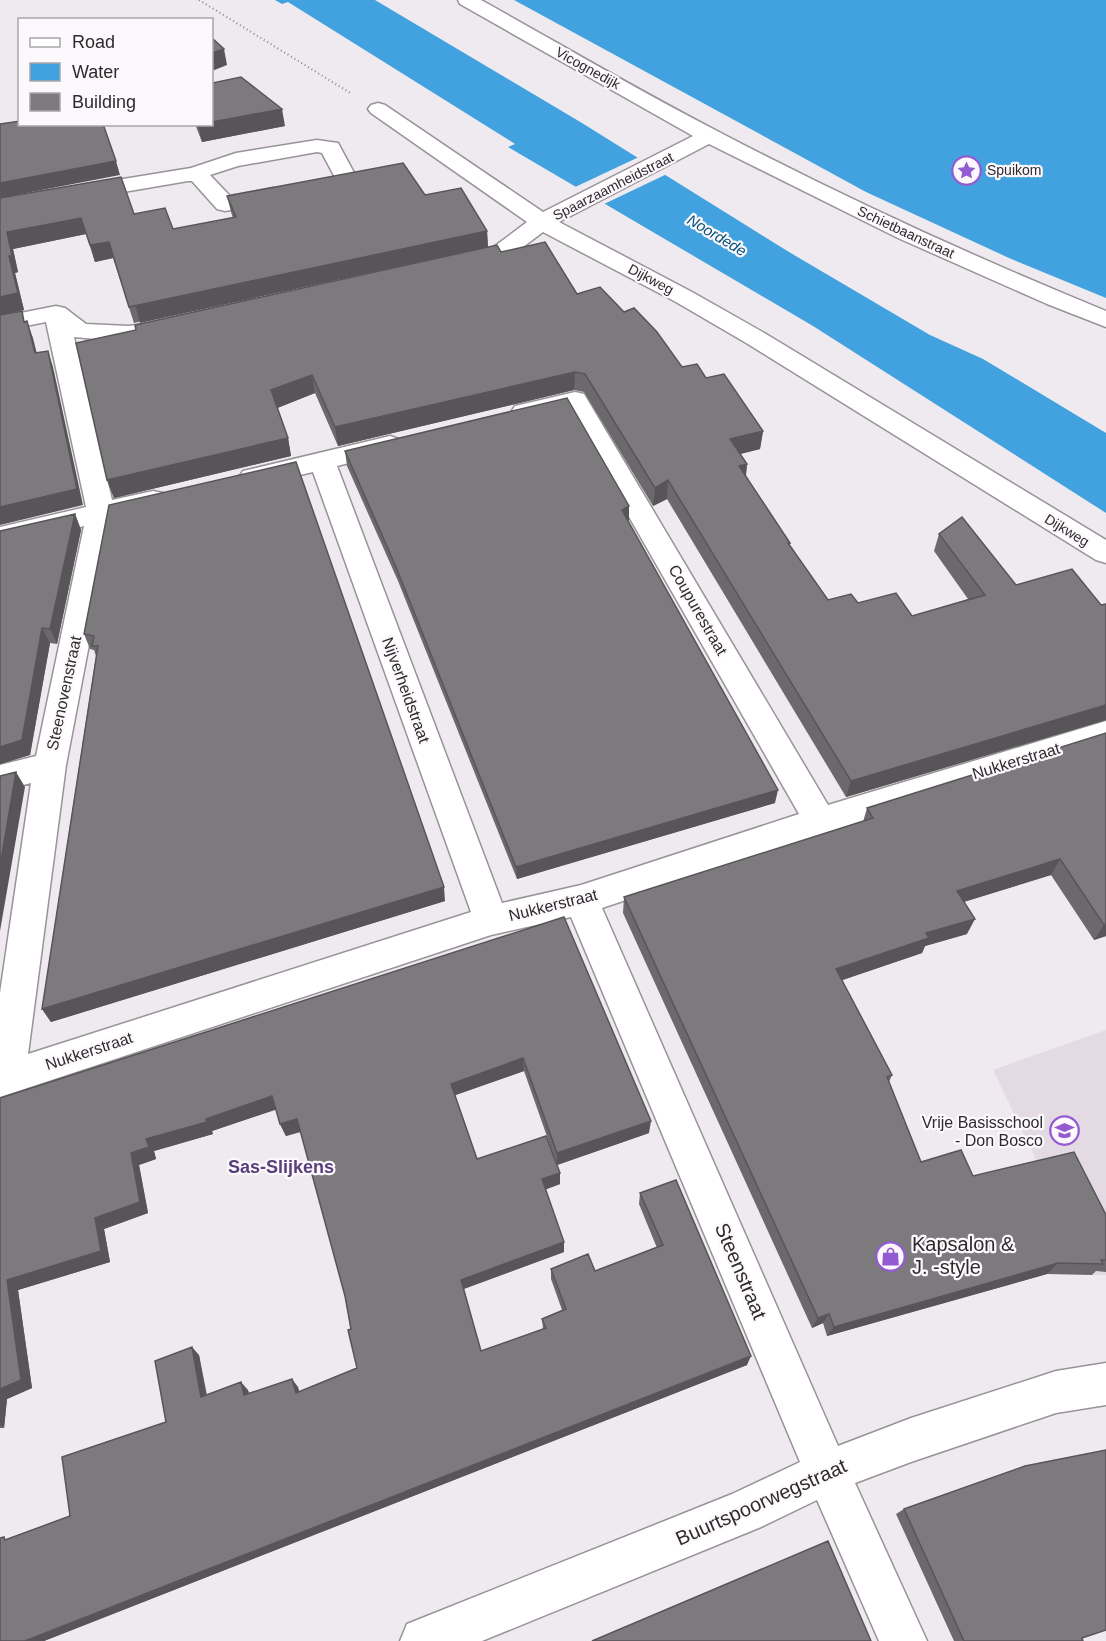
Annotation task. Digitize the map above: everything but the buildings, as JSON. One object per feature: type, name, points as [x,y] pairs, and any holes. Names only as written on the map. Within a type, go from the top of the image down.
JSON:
[{"type":"street","name":"Vicognedijk","points":[[467,0],[710,136]]},
{"type":"street","name":"Dijkweg","points":[[378,109],[542,222],[684,297],[757,339],[1106,553]]},
{"type":"street","name":"Spaarzaamheidstraat","points":[[434,268],[500,254],[542,222],[571,205],[710,136]]},
{"type":"street","name":"Schietbaanstraat","points":[[710,136],[871,217],[1012,281],[1106,320]]},
{"type":"street","points":[[194,175],[203,169],[225,163],[317,146],[330,148],[358,180],[325,186]]},
{"type":"street","points":[[0,206],[172,175],[199,176],[225,204],[292,192]]},
{"type":"street","points":[[0,324],[57,313],[80,331],[128,334],[182,325]]},
{"type":"street","name":"Steenovenstraat","points":[[3,1079],[50,765],[101,512],[57,313]]},
{"type":"street","name":"Coupurestraat","points":[[495,420],[575,400],[820,821]]},
{"type":"street","points":[[229,483],[414,439]]},
{"type":"street","name":"Nijverheidstraat","points":[[322,461],[491,920]]},
{"type":"street","points":[[0,537],[183,493]]},
{"type":"street","name":"Nukkerstraat","points":[[3,1079],[491,920],[581,900],[820,821],[1106,733]]},
{"type":"street","points":[[0,778],[50,765]]},
{"type":"street","name":"Steenstraat","points":[[581,900],[827,1472],[903,1641]]},
{"type":"street","name":"Buurtspoorwegstraat","points":[[424,1641],[745,1511],[827,1472],[911,1440],[1056,1392],[1106,1384]]},
{"type":"path","points":[[199,0],[378,109]]},
{"type":"shaded area","name":"Vrije Basisschool - Don Bosco","points":[[1106,1030],[1106,1275],[1092,1275],[993,1070]]},
{"type":"water","name":"Noordede","points":[[275,0],[375,0],[582,123],[789,252],[930,335],[983,359],[1106,433],[1106,513],[813,326],[508,147],[515,144],[288,2],[282,4]]},
{"type":"water","name":"Spuikom","points":[[514,0],[1106,0],[1106,298],[1009,258],[866,192]]},
{"type":"pier","points":[[641,156],[669,173],[602,205],[573,188]]},
{"type":"place","name":"Spuikom","points":[[966,170]]},
{"type":"place","name":"Vrije Basisschool - Don Bosco","points":[[1064,1131]]},
{"type":"place","name":"Kapsalon & J. -style","points":[[891,1256]]},
{"type":"district","name":"Sas-Slijkens","points":[[281,1167]]}]
